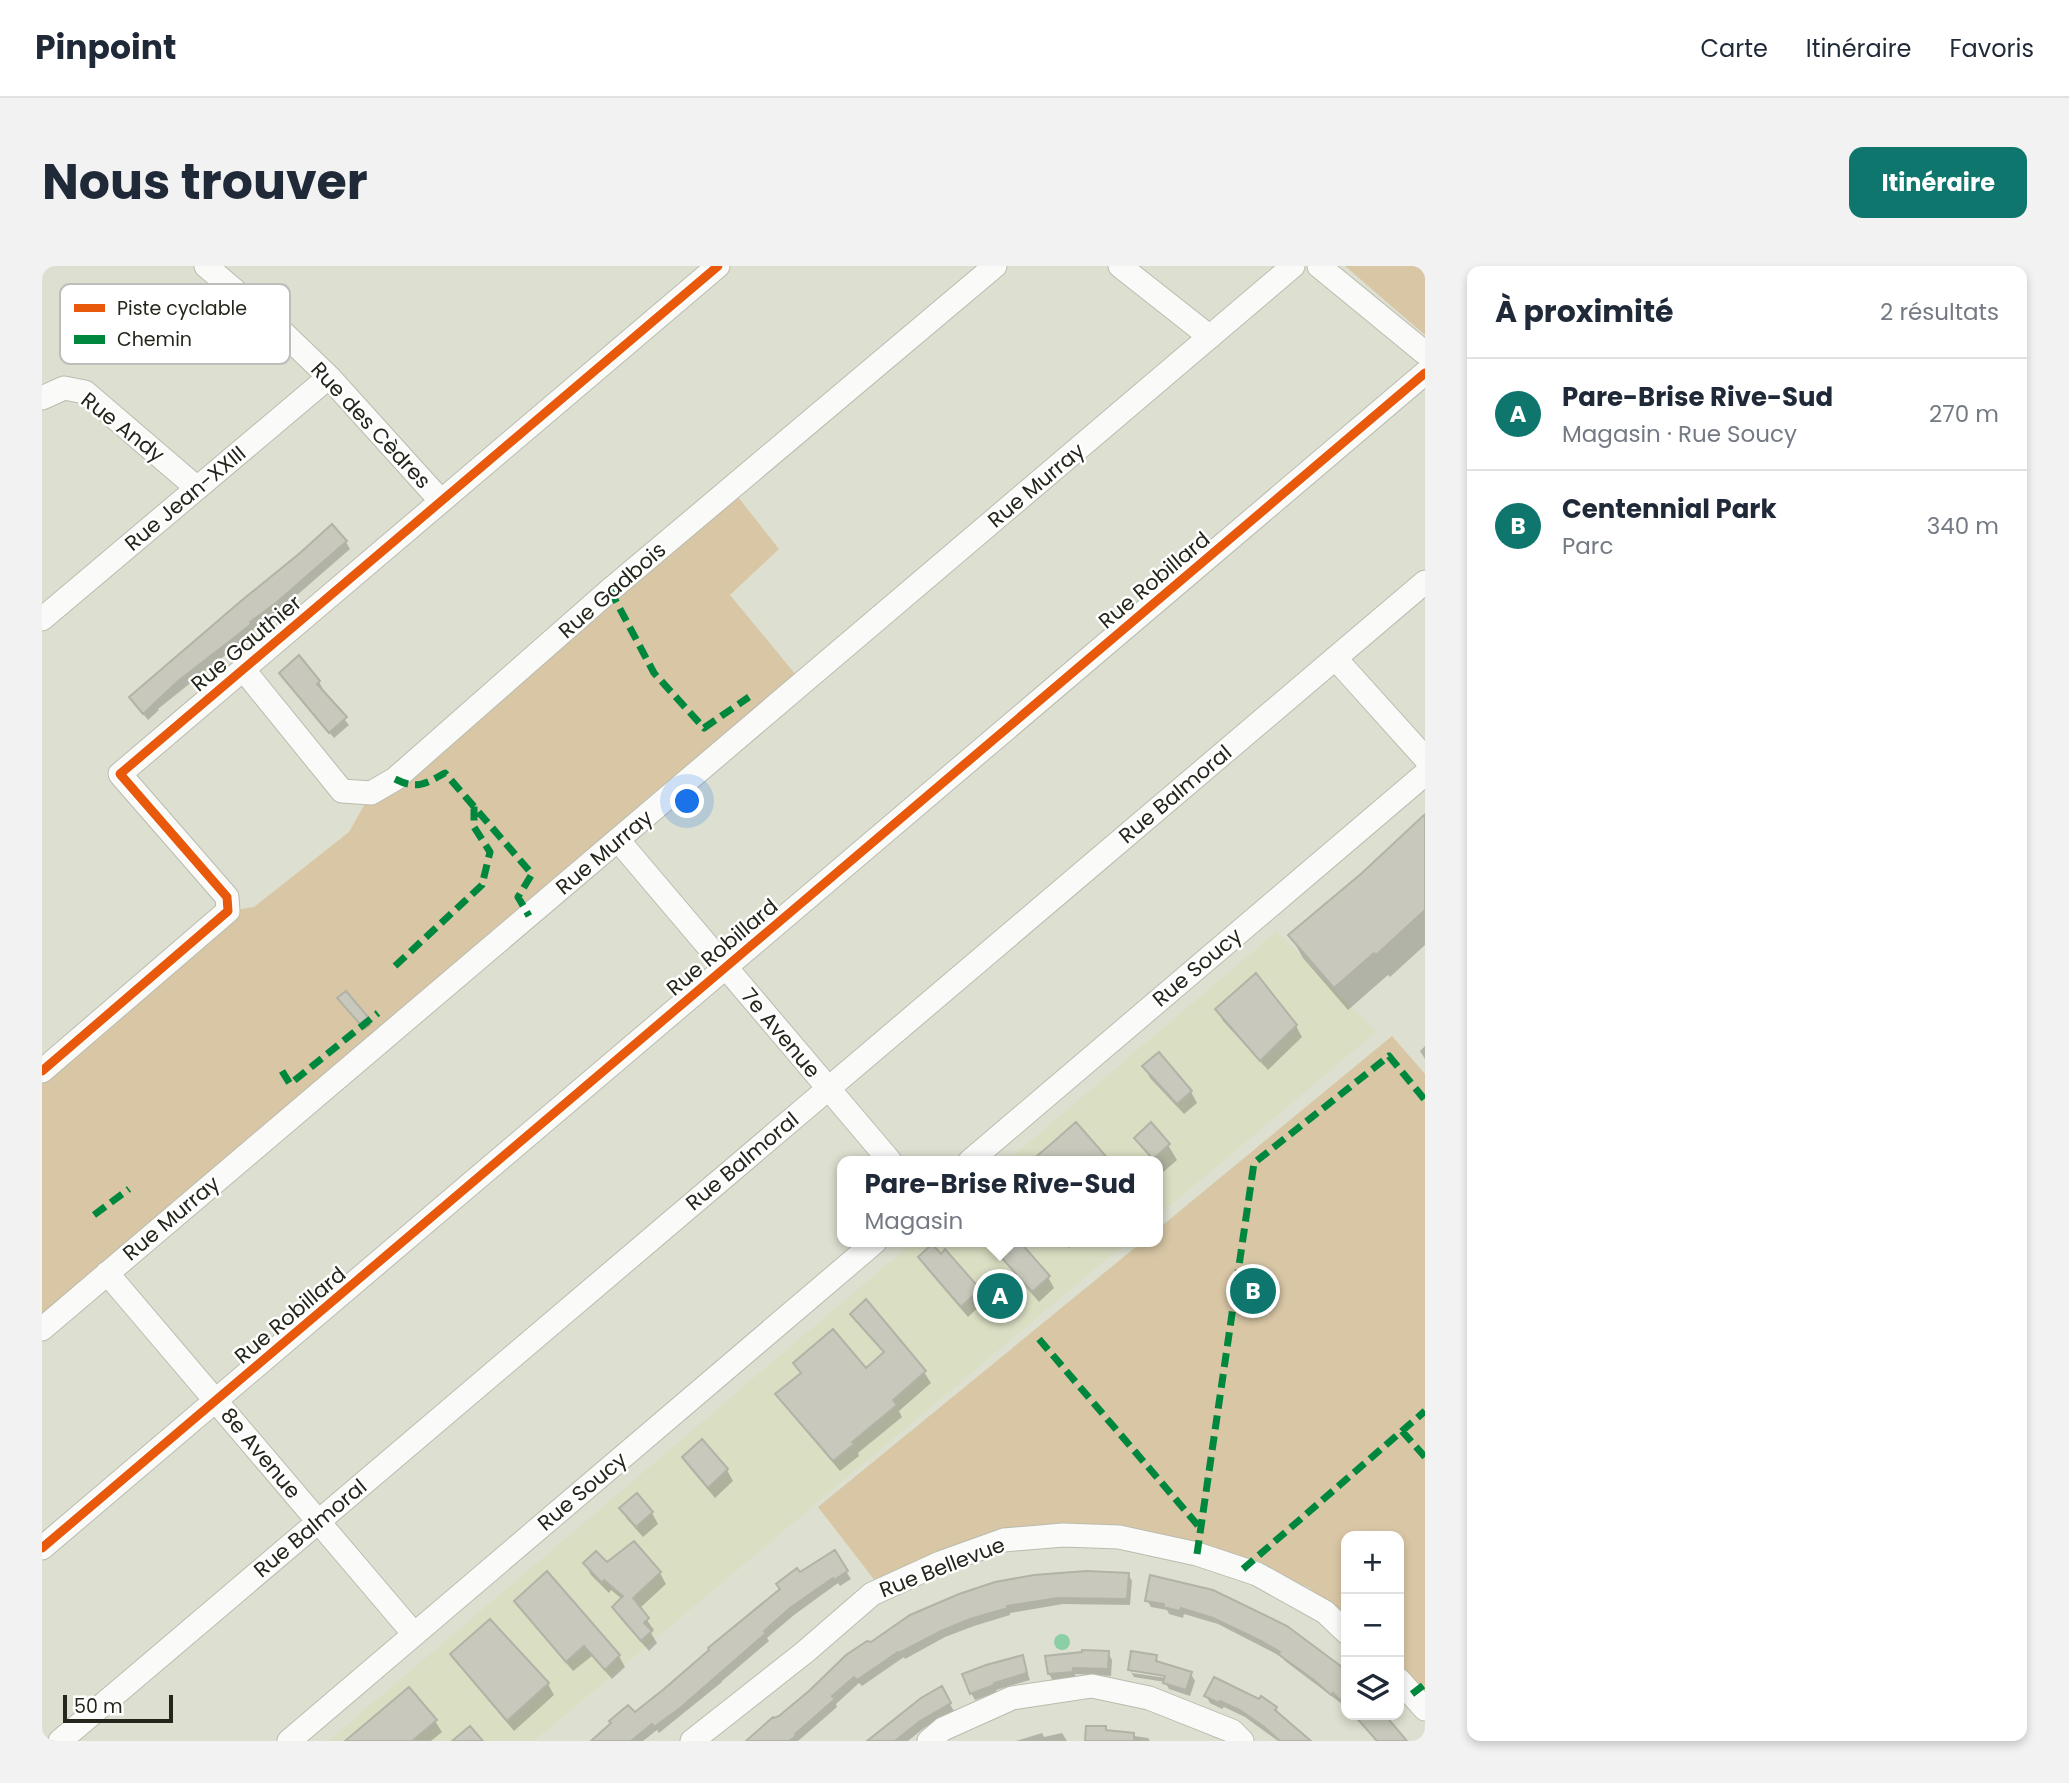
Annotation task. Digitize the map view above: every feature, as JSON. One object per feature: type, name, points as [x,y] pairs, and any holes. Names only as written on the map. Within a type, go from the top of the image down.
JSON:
[{"type":"street","name":"Rue des Cèdres","points":[[206,266],[227,284]]},
{"type":"street","name":"Rue Gauthier","points":[[42,1071],[228,911],[227,897],[120,774],[718,266]]},
{"type":"street","name":"Rue Gadbois","points":[[243,669],[342,791],[371,793],[395,779],[610,590],[995,266]]},
{"type":"street","points":[[1120,266],[1210,337]]},
{"type":"street","name":"Rue Murray","points":[[42,1329],[1293,266]]},
{"type":"street","points":[[1319,266],[1425,353]]},
{"type":"street","name":"Rue des Cèdres","points":[[290,339],[329,377],[441,501]]},
{"type":"street","name":"Rue Robillard","points":[[42,1548],[1425,373]]},
{"type":"street","name":"Rue Jean-XXIII","points":[[42,619],[329,377]]},
{"type":"street","name":"Rue Andy","points":[[42,398],[64,388],[85,392],[197,488]]},
{"type":"street","name":"Rue Balmoral","points":[[60,1741],[1425,582]]},
{"type":"street","points":[[1335,658],[1425,758]]},
{"type":"street","name":"Rue Soucy","points":[[976,1156],[1425,774]]},
{"type":"street","name":"7e Avenue","points":[[618,840],[886,1156]]},
{"type":"street","name":"Rue Soucy","points":[[289,1741],[869,1247]]},
{"type":"street","name":"8e Avenue","points":[[107,1273],[414,1634]]},
{"type":"street","name":"Rue Bellevue","points":[[692,1741],[805,1652],[872,1594],[940,1563],[1004,1540],[1063,1535],[1119,1537],[1197,1554],[1257,1574],[1325,1612],[1341,1627]]},
{"type":"street","points":[[929,1741],[943,1728],[1012,1698],[1092,1686],[1149,1698],[1231,1731],[1242,1741]]},
{"type":"street","points":[[1404,1686],[1425,1709]]},
{"type":"shaded area","points":[[1345,266],[1425,266],[1425,335]]},
{"type":"shaded area","points":[[731,488],[779,549],[730,595],[801,681],[42,1329],[42,1071],[228,911],[254,907],[349,832],[371,793]]},
{"type":"shaded area","points":[[1277,931],[1376,1032],[1163,1212],[1163,1156],[1013,1156]]},
{"type":"shaded area","points":[[1392,1036],[1425,1074],[1425,1693],[1404,1669],[1404,1531],[1341,1531],[1341,1613],[1309,1588],[1238,1556],[1165,1535],[1045,1530],[876,1582],[818,1507],[1136,1247],[1163,1247],[1163,1225]]},
{"type":"shaded area","points":[[907,1247],[1121,1247],[534,1741],[328,1741]]},
{"type":"shaded area","points":[[1062,1634],[1068,1636],[1068,1648],[1062,1650],[1056,1648],[1054,1642],[1056,1636]]},
{"type":"building","points":[[332,524],[347,541],[239,634],[178,681],[143,714],[129,697]]},
{"type":"building","points":[[299,655],[320,681],[317,684],[347,717],[329,733],[279,673]]},
{"type":"building","points":[[1425,814],[1425,910],[1376,955],[1374,953],[1334,988],[1288,935],[1362,873]]},
{"type":"building","points":[[1256,973],[1297,1025],[1260,1061],[1215,1009]]},
{"type":"building","points":[[346,991],[368,1017],[360,1024],[337,998]]},
{"type":"building","points":[[1159,1052],[1192,1091],[1177,1104],[1142,1066]]},
{"type":"building","points":[[1076,1122],[1106,1156],[1037,1156]]},
{"type":"building","points":[[1151,1122],[1170,1144],[1156,1156],[1150,1156],[1134,1138]]},
{"type":"building","points":[[929,1247],[935,1247],[941,1254],[945,1249],[980,1289],[961,1307],[918,1257]]},
{"type":"building","points":[[992,1247],[1024,1247],[1050,1276],[1032,1292]]},
{"type":"building","points":[[866,1299],[926,1371],[893,1400],[897,1405],[833,1461],[775,1394],[801,1373],[793,1363],[833,1329],[866,1368],[884,1352],[850,1314]]},
{"type":"building","points":[[702,1439],[728,1469],[708,1488],[682,1457]]},
{"type":"building","points":[[637,1493],[653,1512],[636,1527],[619,1508]]},
{"type":"building","points":[[634,1541],[661,1572],[633,1598],[649,1618],[644,1623],[652,1631],[641,1641],[612,1607],[623,1596],[604,1580],[602,1583],[583,1563],[596,1551],[607,1562]]},
{"type":"building","points":[[835,1550],[848,1571],[834,1580],[833,1578],[790,1608],[764,1631],[766,1633],[680,1708],[654,1727],[652,1724],[631,1741],[591,1741],[628,1705],[635,1712],[664,1689],[709,1650],[708,1648],[780,1589],[776,1584],[797,1568],[800,1572]]},
{"type":"building","points":[[547,1571],[620,1655],[605,1670],[584,1646],[566,1662],[514,1601]]},
{"type":"building","points":[[1086,1571],[1129,1573],[1127,1599],[1058,1598],[1007,1606],[1008,1608],[970,1619],[898,1652],[857,1680],[854,1677],[832,1696],[835,1699],[789,1741],[746,1741],[809,1691],[846,1655],[867,1641],[871,1642],[910,1615],[995,1582],[1034,1575]]},
{"type":"building","points":[[1150,1575],[1213,1590],[1287,1626],[1341,1666],[1341,1701],[1278,1654],[1280,1652],[1261,1641],[1213,1618],[1145,1601]]},
{"type":"building","points":[[490,1619],[549,1683],[507,1721],[450,1654]]},
{"type":"building","points":[[1082,1650],[1109,1651],[1108,1669],[1073,1668],[1073,1672],[1048,1674],[1045,1656]]},
{"type":"building","points":[[1131,1651],[1157,1655],[1156,1661],[1192,1672],[1186,1690],[1163,1683],[1165,1676],[1128,1670]]},
{"type":"building","points":[[1023,1655],[1027,1673],[970,1694],[962,1674]]},
{"type":"building","points":[[1214,1677],[1259,1699],[1261,1696],[1277,1707],[1275,1710],[1311,1741],[1280,1741],[1240,1710],[1204,1696]]},
{"type":"building","points":[[942,1686],[951,1703],[920,1721],[895,1741],[867,1741],[921,1698]]},
{"type":"building","points":[[409,1687],[437,1720],[412,1741],[345,1741]]},
{"type":"building","points":[[1358,1720],[1389,1720],[1407,1741],[1377,1741]]},
{"type":"building","points":[[470,1726],[483,1741],[452,1741]]},
{"type":"building","points":[[1086,1726],[1106,1726],[1106,1730],[1134,1733],[1134,1741],[1085,1741]]},
{"type":"marked path","points":[[610,590],[654,673],[704,728],[749,697]]},
{"type":"marked path","points":[[395,779],[415,785],[445,773],[532,874],[518,897],[529,916]]},
{"type":"marked path","points":[[395,966],[482,885],[490,852],[474,827],[474,806]]},
{"type":"marked path","points":[[282,1071],[290,1084],[378,1013]]},
{"type":"marked path","points":[[1197,1554],[1254,1163],[1389,1056],[1425,1100]]},
{"type":"marked path","points":[[94,1215],[129,1189]]},
{"type":"marked path","points":[[1039,1339],[1201,1529]]},
{"type":"marked path","points":[[1243,1569],[1425,1411]]},
{"type":"marked path","points":[[1402,1431],[1425,1457]]},
{"type":"marked path","points":[[1412,1694],[1425,1684]]},
{"type":"cycle path","points":[[42,1071],[228,911],[227,897],[120,774],[718,266]]},
{"type":"cycle path","points":[[42,1548],[1425,373]]},
{"type":"place","name":"Centennial Park","points":[[1253,1291]]},
{"type":"place","name":"Pare-Brise Rive-Sud","points":[[1000,1296]]}]
